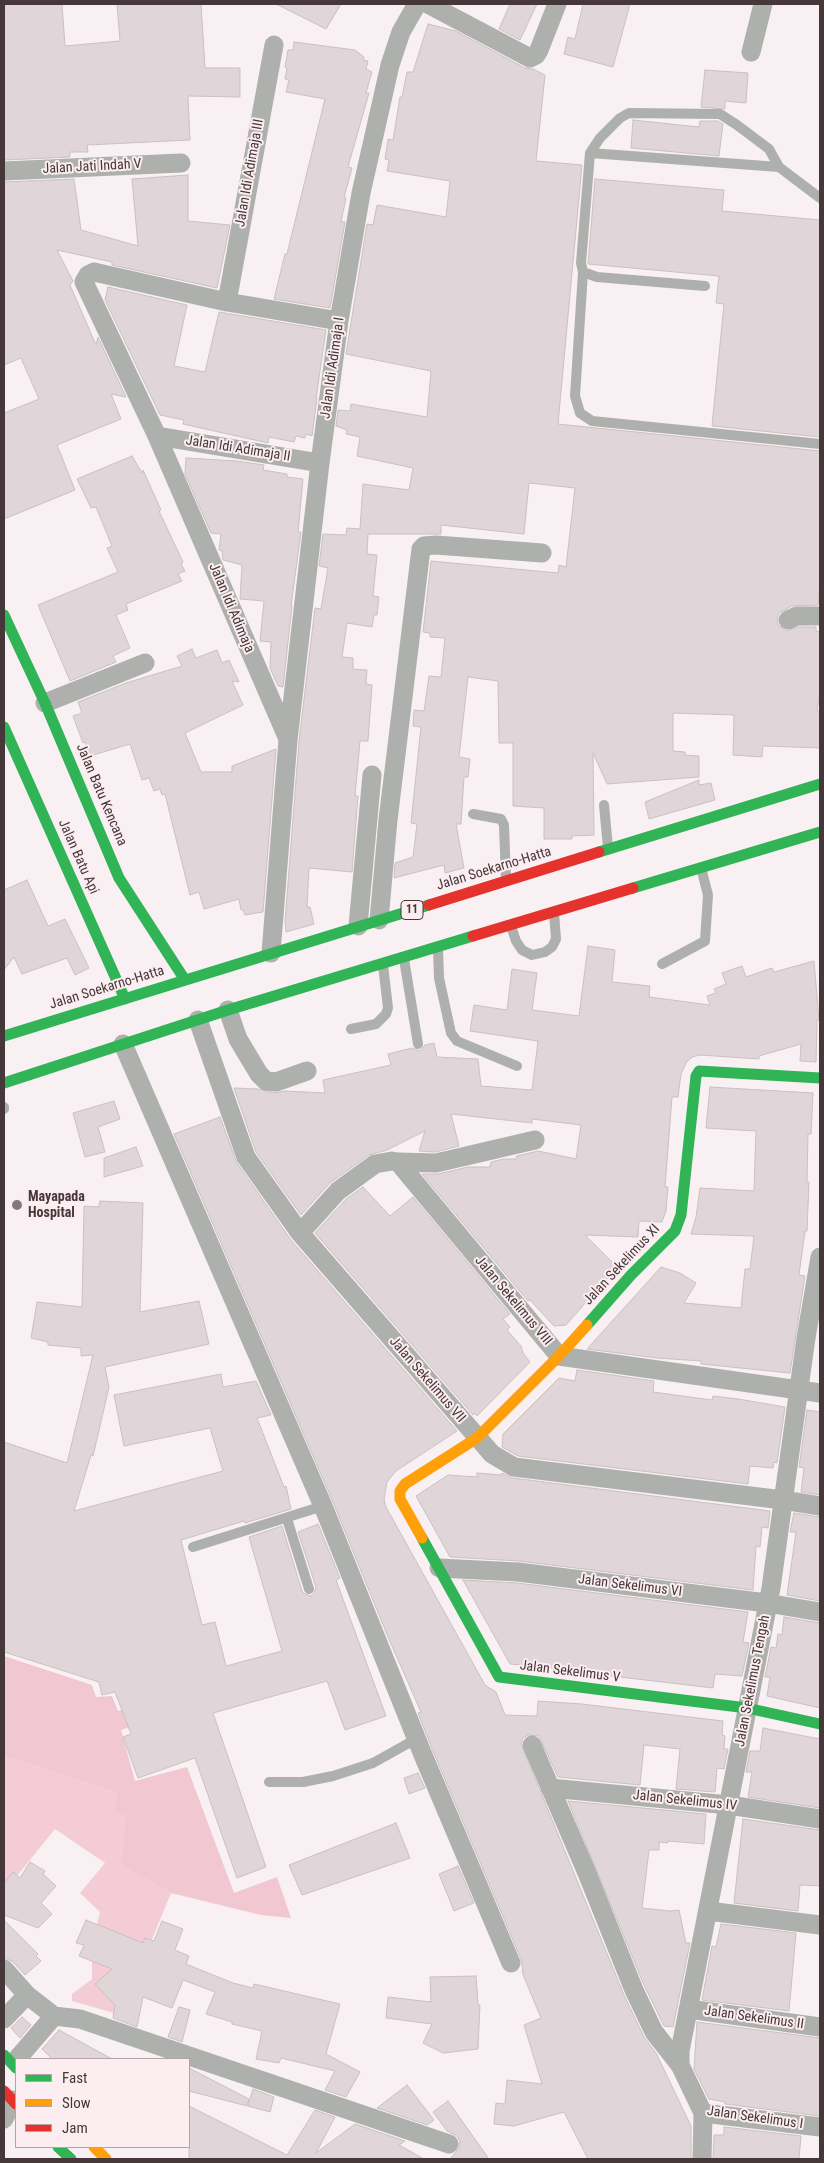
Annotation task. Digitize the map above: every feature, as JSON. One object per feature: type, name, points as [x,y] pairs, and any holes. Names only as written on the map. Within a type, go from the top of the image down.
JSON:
[{"type":"main road","name":"Jalan Batu Kencana","points":[[4,615],[45,703],[119,878],[185,980]]},
{"type":"main road","name":"Jalan Batu Api","points":[[4,726],[124,999]]},
{"type":"main road","name":"Jalan Soekarno-Hatta","points":[[4,1036],[820,784]]},
{"type":"main road","points":[[4,1083],[228,1010],[404,957],[702,868],[820,838]]},
{"type":"main road","name":"Jalan Sekelimus XI","points":[[477,1438],[559,1356],[631,1275],[675,1231],[681,1215],[696,1076],[699,1071],[820,1078]]},
{"type":"main road","name":"Jalan Sekelimus V","points":[[477,1438],[404,1484],[400,1491],[400,1498],[498,1677],[748,1708],[820,1724]]},
{"type":"main road","points":[[59,2148],[71,2159]]},
{"type":"main road","points":[[95,2148],[106,2159]]},
{"type":"street","name":"Jalan Idi Adimaja I","points":[[288,740],[320,463],[339,321],[361,193],[390,65],[401,32],[417,4]]},
{"type":"street","points":[[428,4],[530,58],[540,48],[556,4]]},
{"type":"street","points":[[751,52],[763,4]]},
{"type":"street","name":"Jalan Idi Adimaja III","points":[[227,302],[274,45]]},
{"type":"street","name":"Jalan Jati Indah V","points":[[4,171],[181,163]]},
{"type":"street","name":"Jalan Idi Adimaja","points":[[227,302],[94,272],[88,275],[84,282],[157,436],[288,740],[272,953]]},
{"type":"street","points":[[227,302],[339,321]]},
{"type":"street","name":"Jalan Idi Adimaja II","points":[[157,436],[320,463]]},
{"type":"street","points":[[379,920],[388,820],[422,549],[424,546],[436,545],[542,553]]},
{"type":"street","points":[[788,620],[796,616],[820,616]]},
{"type":"street","points":[[45,703],[145,664]]},
{"type":"street","points":[[358,926],[372,774]]},
{"type":"street","points":[[228,1010],[238,1039],[259,1074],[266,1081],[276,1082],[307,1071]]},
{"type":"street","name":"Jalan Sekelimus VII","points":[[198,1020],[246,1157],[300,1233],[492,1454],[514,1467],[820,1506]]},
{"type":"street","points":[[123,1044],[323,1506],[416,1739],[511,1964]]},
{"type":"street","points":[[300,1233],[338,1191],[375,1164],[392,1161],[436,1163],[535,1140]]},
{"type":"street","name":"Jalan Sekelimus VIII","points":[[398,1162],[559,1356],[820,1393]]},
{"type":"street","name":"Jalan Sekelimus Tengah","points":[[699,2106],[680,2065],[680,2051],[768,1603],[820,1257]]},
{"type":"street","name":"Jalan Sekelimus VI","points":[[439,1568],[518,1572],[768,1603],[820,1612]]},
{"type":"street","points":[[532,1745],[587,1873],[634,1990],[654,2032],[680,2065]]},
{"type":"street","name":"Jalan Sekelimus IV","points":[[550,1788],[729,1805],[820,1819]]},
{"type":"street","points":[[708,1911],[820,1925]]},
{"type":"street","points":[[4,1969],[27,1995],[54,2016],[80,2019],[450,2144]]},
{"type":"street","points":[[4,2019],[27,1995]]},
{"type":"street","name":"Jalan Sekelimus II","points":[[688,2009],[820,2027]]},
{"type":"street","points":[[16,2058],[54,2016]]},
{"type":"street","points":[[4,2119],[11,2098]]},
{"type":"street","points":[[699,2106],[702,2159]]},
{"type":"street","name":"Jalan Sekelimus I","points":[[699,2106],[820,2127]]},
{"type":"lane","points":[[778,167],[775,157],[768,149],[737,124],[720,114],[629,113],[612,125],[590,152],[581,262],[583,272],[575,396],[580,413],[592,421],[820,444]]},
{"type":"lane","points":[[590,152],[778,167],[820,198]]},
{"type":"lane","points":[[583,272],[597,277],[705,286]]},
{"type":"lane","points":[[604,805],[608,850]]},
{"type":"lane","points":[[473,814],[501,819],[504,825],[506,881]]},
{"type":"lane","points":[[662,964],[705,941],[708,895],[702,868]]},
{"type":"lane","points":[[511,925],[516,941],[522,950],[532,955],[544,952],[552,947],[556,939],[554,912]]},
{"type":"lane","points":[[438,947],[440,978],[450,1033],[457,1041],[517,1066]]},
{"type":"lane","points":[[404,957],[418,1044]]},
{"type":"lane","points":[[351,1030],[376,1024],[386,1014],[388,1008],[383,964]]},
{"type":"lane","points":[[193,1547],[287,1519],[323,1506]]},
{"type":"lane","points":[[287,1519],[309,1589]]},
{"type":"lane","points":[[269,1782],[303,1782],[333,1776],[373,1763],[416,1739]]},
{"type":"shaded area","points":[[4,1656],[92,1685],[96,1697],[112,1696],[118,1711],[140,1704],[148,1721],[121,1730],[135,1781],[187,1767],[234,1893],[277,1877],[291,1918],[261,1915],[171,1893],[122,1865],[125,1815],[115,1813],[117,1793],[4,1756]]},
{"type":"shaded area","points":[[4,1756],[117,1793],[125,1814],[123,1865],[171,1893],[121,2015],[72,2001],[72,1994],[92,1979],[92,1943],[100,1912],[80,1893],[105,1863],[55,1829],[8,1887],[4,1884]]},
{"type":"building","points":[[4,4],[62,4],[65,46],[120,41],[117,4],[201,4],[205,68],[240,68],[240,97],[188,96],[190,140],[87,145],[88,152],[70,152],[70,157],[4,160]]},
{"type":"building","points":[[276,4],[341,4],[326,29]]},
{"type":"building","points":[[510,4],[537,4],[520,40],[499,29]]},
{"type":"building","points":[[583,4],[630,4],[613,67],[564,54],[568,37],[575,39]]},
{"type":"building","points":[[428,24],[456,31],[525,68],[533,69],[545,75],[536,161],[582,165],[558,424],[820,451],[820,581],[818,605],[792,606],[779,613],[777,619],[778,625],[786,631],[799,627],[816,627],[816,631],[820,632],[820,692],[817,711],[820,711],[820,748],[763,746],[762,757],[733,755],[734,715],[673,713],[673,751],[685,752],[685,755],[699,756],[699,777],[607,784],[593,753],[594,835],[572,836],[572,839],[544,839],[544,808],[513,806],[513,743],[499,743],[498,681],[468,677],[459,757],[470,759],[468,777],[464,777],[461,824],[456,824],[464,868],[445,873],[444,865],[394,878],[395,863],[413,857],[417,824],[411,823],[421,727],[413,726],[414,710],[424,711],[429,676],[441,677],[445,638],[430,637],[430,633],[423,632],[431,561],[558,573],[559,565],[566,567],[575,488],[529,483],[524,534],[441,525],[441,534],[368,534],[367,554],[377,555],[373,596],[379,597],[377,615],[374,615],[372,627],[347,623],[342,657],[353,658],[353,669],[367,670],[366,684],[372,685],[368,741],[360,741],[355,796],[358,796],[352,872],[309,868],[307,907],[310,907],[314,924],[286,932],[285,922],[299,741],[315,608],[321,609],[328,568],[319,566],[323,534],[346,535],[347,528],[360,529],[363,484],[409,490],[413,468],[357,456],[360,437],[346,434],[347,430],[336,426],[338,410],[350,411],[351,404],[427,417],[431,371],[346,354],[367,224],[373,225],[377,205],[446,217],[450,181],[387,171],[389,160],[385,159],[388,139],[393,140],[400,97],[402,97],[407,72],[413,72]]},
{"type":"building","points":[[294,42],[355,50],[364,57],[363,60],[368,61],[366,69],[372,72],[366,93],[369,93],[348,167],[352,168],[344,198],[346,198],[341,222],[345,222],[330,308],[274,299],[325,99],[286,92],[289,80],[285,79],[287,68],[285,67],[288,50],[293,50]]},
{"type":"building","points":[[705,70],[748,73],[746,103],[725,101],[725,109],[701,107]]},
{"type":"building","points":[[633,120],[699,127],[700,121],[718,121],[723,124],[719,156],[631,148]]},
{"type":"building","points":[[188,175],[188,221],[230,225],[217,288],[112,265],[112,262],[57,250],[73,281],[70,285],[96,345],[98,337],[126,397],[111,394],[121,419],[57,445],[75,490],[4,519],[4,413],[39,399],[21,358],[4,365],[4,182],[74,179],[81,230],[138,246],[132,179]]},
{"type":"building","points":[[595,179],[724,190],[722,211],[820,220],[820,437],[712,426],[724,304],[716,303],[719,276],[588,264]]},
{"type":"building","points":[[108,287],[187,305],[174,366],[205,372],[219,312],[326,330],[312,436],[306,434],[305,438],[296,436],[294,442],[269,437],[268,443],[183,424],[184,420],[160,415],[105,300]]},
{"type":"building","points":[[132,456],[142,473],[143,470],[161,510],[159,511],[183,562],[181,564],[185,571],[178,574],[182,581],[126,604],[128,610],[116,615],[130,648],[113,656],[116,662],[70,681],[38,605],[118,572],[107,548],[112,546],[96,507],[91,508],[77,479]]},
{"type":"building","points":[[186,458],[237,461],[264,465],[263,470],[287,474],[287,477],[303,479],[298,532],[301,532],[283,687],[278,686],[270,668],[271,642],[260,641],[264,601],[240,599],[242,565],[223,560],[222,551],[219,550],[221,534],[211,533],[185,474]]},
{"type":"building","points":[[192,649],[196,658],[217,650],[222,663],[229,660],[239,682],[232,681],[243,705],[185,733],[201,772],[232,772],[232,766],[276,749],[263,912],[245,915],[243,910],[241,910],[239,899],[204,909],[199,892],[190,895],[165,794],[162,795],[160,789],[154,791],[149,778],[142,780],[130,744],[90,756],[73,716],[82,713],[78,702],[126,683],[182,666],[177,656]]},
{"type":"building","points":[[699,780],[699,785],[711,783],[715,800],[649,819],[645,802]]},
{"type":"building","points":[[27,880],[48,926],[65,919],[89,968],[75,975],[67,958],[22,974],[14,957],[4,970],[4,890]]},
{"type":"building","points":[[588,946],[615,950],[612,982],[650,986],[649,997],[710,1005],[707,996],[716,993],[714,989],[726,984],[722,973],[742,966],[746,977],[772,968],[774,972],[814,961],[819,1020],[817,1020],[816,1062],[800,1061],[801,1044],[759,1056],[759,1059],[700,1055],[692,1057],[686,1063],[681,1074],[678,1097],[672,1097],[665,1187],[668,1187],[666,1211],[662,1222],[639,1221],[638,1237],[585,1235],[617,1267],[566,1325],[554,1326],[530,1300],[528,1301],[422,1174],[438,1174],[468,1167],[490,1167],[491,1162],[503,1159],[516,1159],[517,1156],[538,1151],[576,1159],[581,1125],[532,1119],[532,1123],[451,1114],[459,1146],[435,1152],[419,1151],[425,1131],[387,1150],[369,1155],[330,1183],[301,1215],[256,1152],[234,1088],[258,1089],[275,1093],[285,1091],[325,1093],[323,1080],[391,1065],[388,1054],[412,1048],[420,1051],[425,1045],[434,1043],[437,1057],[478,1059],[481,1086],[532,1090],[538,1041],[470,1031],[474,1005],[507,1010],[512,969],[537,973],[532,1010],[579,1016]]},
{"type":"building","points":[[710,1087],[813,1093],[811,1134],[808,1134],[807,1231],[805,1231],[799,1275],[805,1276],[790,1373],[701,1364],[701,1361],[657,1358],[587,1349],[661,1267],[680,1273],[696,1283],[684,1303],[741,1308],[745,1269],[750,1269],[754,1236],[691,1234],[696,1217],[700,1188],[754,1191],[756,1131],[706,1128]]},
{"type":"building","points":[[114,1101],[120,1119],[98,1127],[105,1152],[85,1157],[73,1113]]},
{"type":"building","points":[[220,1117],[237,1163],[291,1240],[457,1431],[396,1471],[387,1482],[384,1499],[386,1507],[485,1685],[496,1692],[505,1715],[537,1716],[538,1701],[582,1704],[723,1721],[724,1749],[728,1749],[724,1769],[717,1768],[715,1792],[676,1789],[680,1749],[644,1745],[640,1785],[558,1777],[539,1736],[528,1735],[523,1738],[521,1744],[624,1995],[644,2037],[656,2053],[691,2126],[691,2159],[588,2159],[564,2112],[514,2126],[494,2124],[496,2103],[505,2104],[507,2080],[542,2084],[524,2025],[541,2018],[522,1972],[521,1959],[418,1713],[421,1712],[333,1502],[174,1134]]},
{"type":"building","points":[[136,1147],[143,1166],[104,1177],[104,1158]]},
{"type":"building","points":[[363,1187],[390,1216],[413,1197],[510,1314],[503,1319],[510,1327],[507,1330],[521,1346],[523,1353],[530,1362],[477,1416],[475,1413],[473,1415],[315,1233],[346,1199]]},
{"type":"building","points":[[100,1201],[143,1203],[140,1312],[199,1301],[209,1344],[105,1367],[109,1387],[93,1456],[91,1455],[74,1511],[223,1471],[210,1428],[124,1446],[114,1395],[221,1374],[223,1387],[256,1381],[271,1415],[257,1418],[284,1487],[286,1486],[291,1509],[181,1540],[202,1625],[215,1622],[226,1666],[282,1651],[249,1537],[282,1526],[302,1591],[311,1596],[316,1587],[298,1532],[318,1524],[340,1578],[336,1580],[386,1716],[345,1730],[327,1681],[213,1713],[266,1867],[237,1878],[195,1758],[138,1778],[123,1737],[131,1734],[115,1692],[102,1695],[99,1682],[4,1652],[4,1442],[67,1463],[93,1355],[81,1356],[81,1348],[48,1345],[48,1342],[31,1338],[37,1302],[82,1307],[84,1206],[99,1207]]},
{"type":"building","points":[[577,1370],[654,1381],[653,1392],[712,1400],[713,1396],[785,1407],[777,1463],[774,1462],[773,1468],[750,1466],[748,1484],[518,1456],[502,1447],[503,1434],[559,1378],[575,1381]]},
{"type":"building","points":[[807,1410],[820,1412],[820,1495],[801,1492],[804,1468],[799,1467]]},
{"type":"building","points":[[477,1473],[502,1475],[502,1473],[513,1478],[770,1511],[768,1528],[762,1527],[760,1547],[756,1546],[753,1590],[519,1561],[450,1557],[416,1496],[448,1475],[477,1477]]},
{"type":"building","points":[[794,1513],[820,1517],[820,1601],[787,1595],[796,1532],[790,1532]]},
{"type":"building","points":[[463,1580],[517,1583],[748,1612],[743,1642],[749,1643],[742,1676],[715,1674],[713,1688],[586,1673],[586,1671],[510,1664]]},
{"type":"building","points":[[784,1617],[820,1623],[820,1708],[767,1696],[770,1677],[765,1677],[771,1647],[776,1648],[778,1634],[782,1635]]},
{"type":"building","points":[[763,1728],[820,1739],[820,1808],[748,1797],[752,1772],[746,1772],[750,1751],[760,1751]]},
{"type":"building","points":[[418,1773],[425,1788],[409,1794],[404,1778]]},
{"type":"building","points":[[568,1801],[706,1814],[704,1844],[668,1841],[668,1843],[659,1842],[659,1850],[649,1850],[642,1908],[679,1910],[686,1943],[690,1943],[673,2027],[664,2026],[644,1985]]},
{"type":"building","points":[[743,1819],[820,1830],[820,1886],[800,1885],[798,1911],[734,1903]]},
{"type":"building","points":[[396,1823],[410,1858],[302,1895],[289,1865]]},
{"type":"building","points":[[30,1862],[45,1871],[43,1874],[56,1886],[41,1903],[52,1914],[38,1928],[4,1915],[4,1883],[13,1872],[20,1878]]},
{"type":"building","points":[[458,1866],[474,1903],[454,1911],[439,1874]]},
{"type":"building","points":[[4,1920],[38,1954],[36,1956],[41,1961],[25,1975],[12,1961],[4,1958]]},
{"type":"building","points":[[86,1920],[143,1943],[145,1938],[154,1941],[162,1921],[183,1929],[175,1950],[189,1956],[186,1964],[233,1983],[253,1988],[254,1984],[340,2004],[326,2054],[360,2072],[346,2097],[325,2090],[335,2071],[281,2058],[279,2063],[256,2059],[262,2031],[232,2024],[232,2022],[206,2014],[215,1992],[183,1980],[172,2008],[143,1997],[137,2027],[113,2018],[115,2005],[95,1984],[112,1969],[79,1956],[84,1945],[76,1943]]},
{"type":"building","points":[[721,1924],[796,1933],[789,2011],[702,2000],[712,1946],[716,1947]]},
{"type":"building","points":[[476,1976],[478,2005],[480,2005],[478,2049],[443,2053],[423,2043],[432,2024],[386,2018],[388,1997],[431,2002],[430,1977]]},
{"type":"building","points":[[179,2007],[190,2010],[182,2042],[168,2037]]},
{"type":"building","points":[[22,2017],[31,2025],[20,2038],[11,2028]]},
{"type":"building","points":[[697,2022],[820,2038],[820,2116],[725,2104],[725,2102],[709,2099],[694,2069]]},
{"type":"building","points":[[59,2030],[110,2058],[51,2058],[42,2049]]},
{"type":"building","points":[[190,2069],[249,2099],[247,2106],[190,2091]]},
{"type":"building","points":[[407,2085],[434,2120],[427,2125],[377,2108]]},
{"type":"building","points":[[253,2089],[274,2097],[270,2112],[248,2106]]},
{"type":"building","points":[[448,2101],[489,2159],[450,2159],[459,2148],[460,2141],[457,2136],[447,2131],[433,2112]]},
{"type":"building","points":[[190,2106],[287,2155],[315,2110],[335,2117],[316,2153],[355,2124],[405,2141],[399,2145],[424,2159],[189,2159]]},
{"type":"building","points":[[724,2127],[801,2136],[799,2159],[713,2159],[714,2135],[724,2135]]},
{"type":"traffic: fast","points":[[4,615],[45,703],[119,878],[185,980]]},
{"type":"traffic: fast","points":[[4,727],[125,999]]},
{"type":"traffic: fast","points":[[599,852],[820,784]]},
{"type":"traffic: fast","points":[[633,888],[820,832]]},
{"type":"traffic: fast","points":[[4,1036],[429,905]]},
{"type":"traffic: fast","points":[[4,1083],[228,1010],[473,936]]},
{"type":"traffic: fast","points":[[587,1325],[631,1275],[675,1231],[681,1215],[696,1076],[699,1071],[820,1078]]},
{"type":"traffic: fast","points":[[422,1538],[499,1677],[747,1708],[820,1724]]},
{"type":"traffic: fast","points":[[4,2055],[15,2067]]},
{"type":"traffic: fast","points":[[59,2148],[71,2159]]},
{"type":"traffic: slow","points":[[422,1538],[400,1499],[400,1491],[405,1484],[477,1438],[559,1356],[587,1325]]},
{"type":"traffic: slow","points":[[95,2148],[106,2159]]},
{"type":"traffic: jam","points":[[429,905],[599,852]]},
{"type":"traffic: jam","points":[[473,936],[633,888]]},
{"type":"traffic: jam","points":[[4,2091],[15,2103]]},
{"type":"place","name":"Mayapada Hospital","points":[[17,1205]]}]
